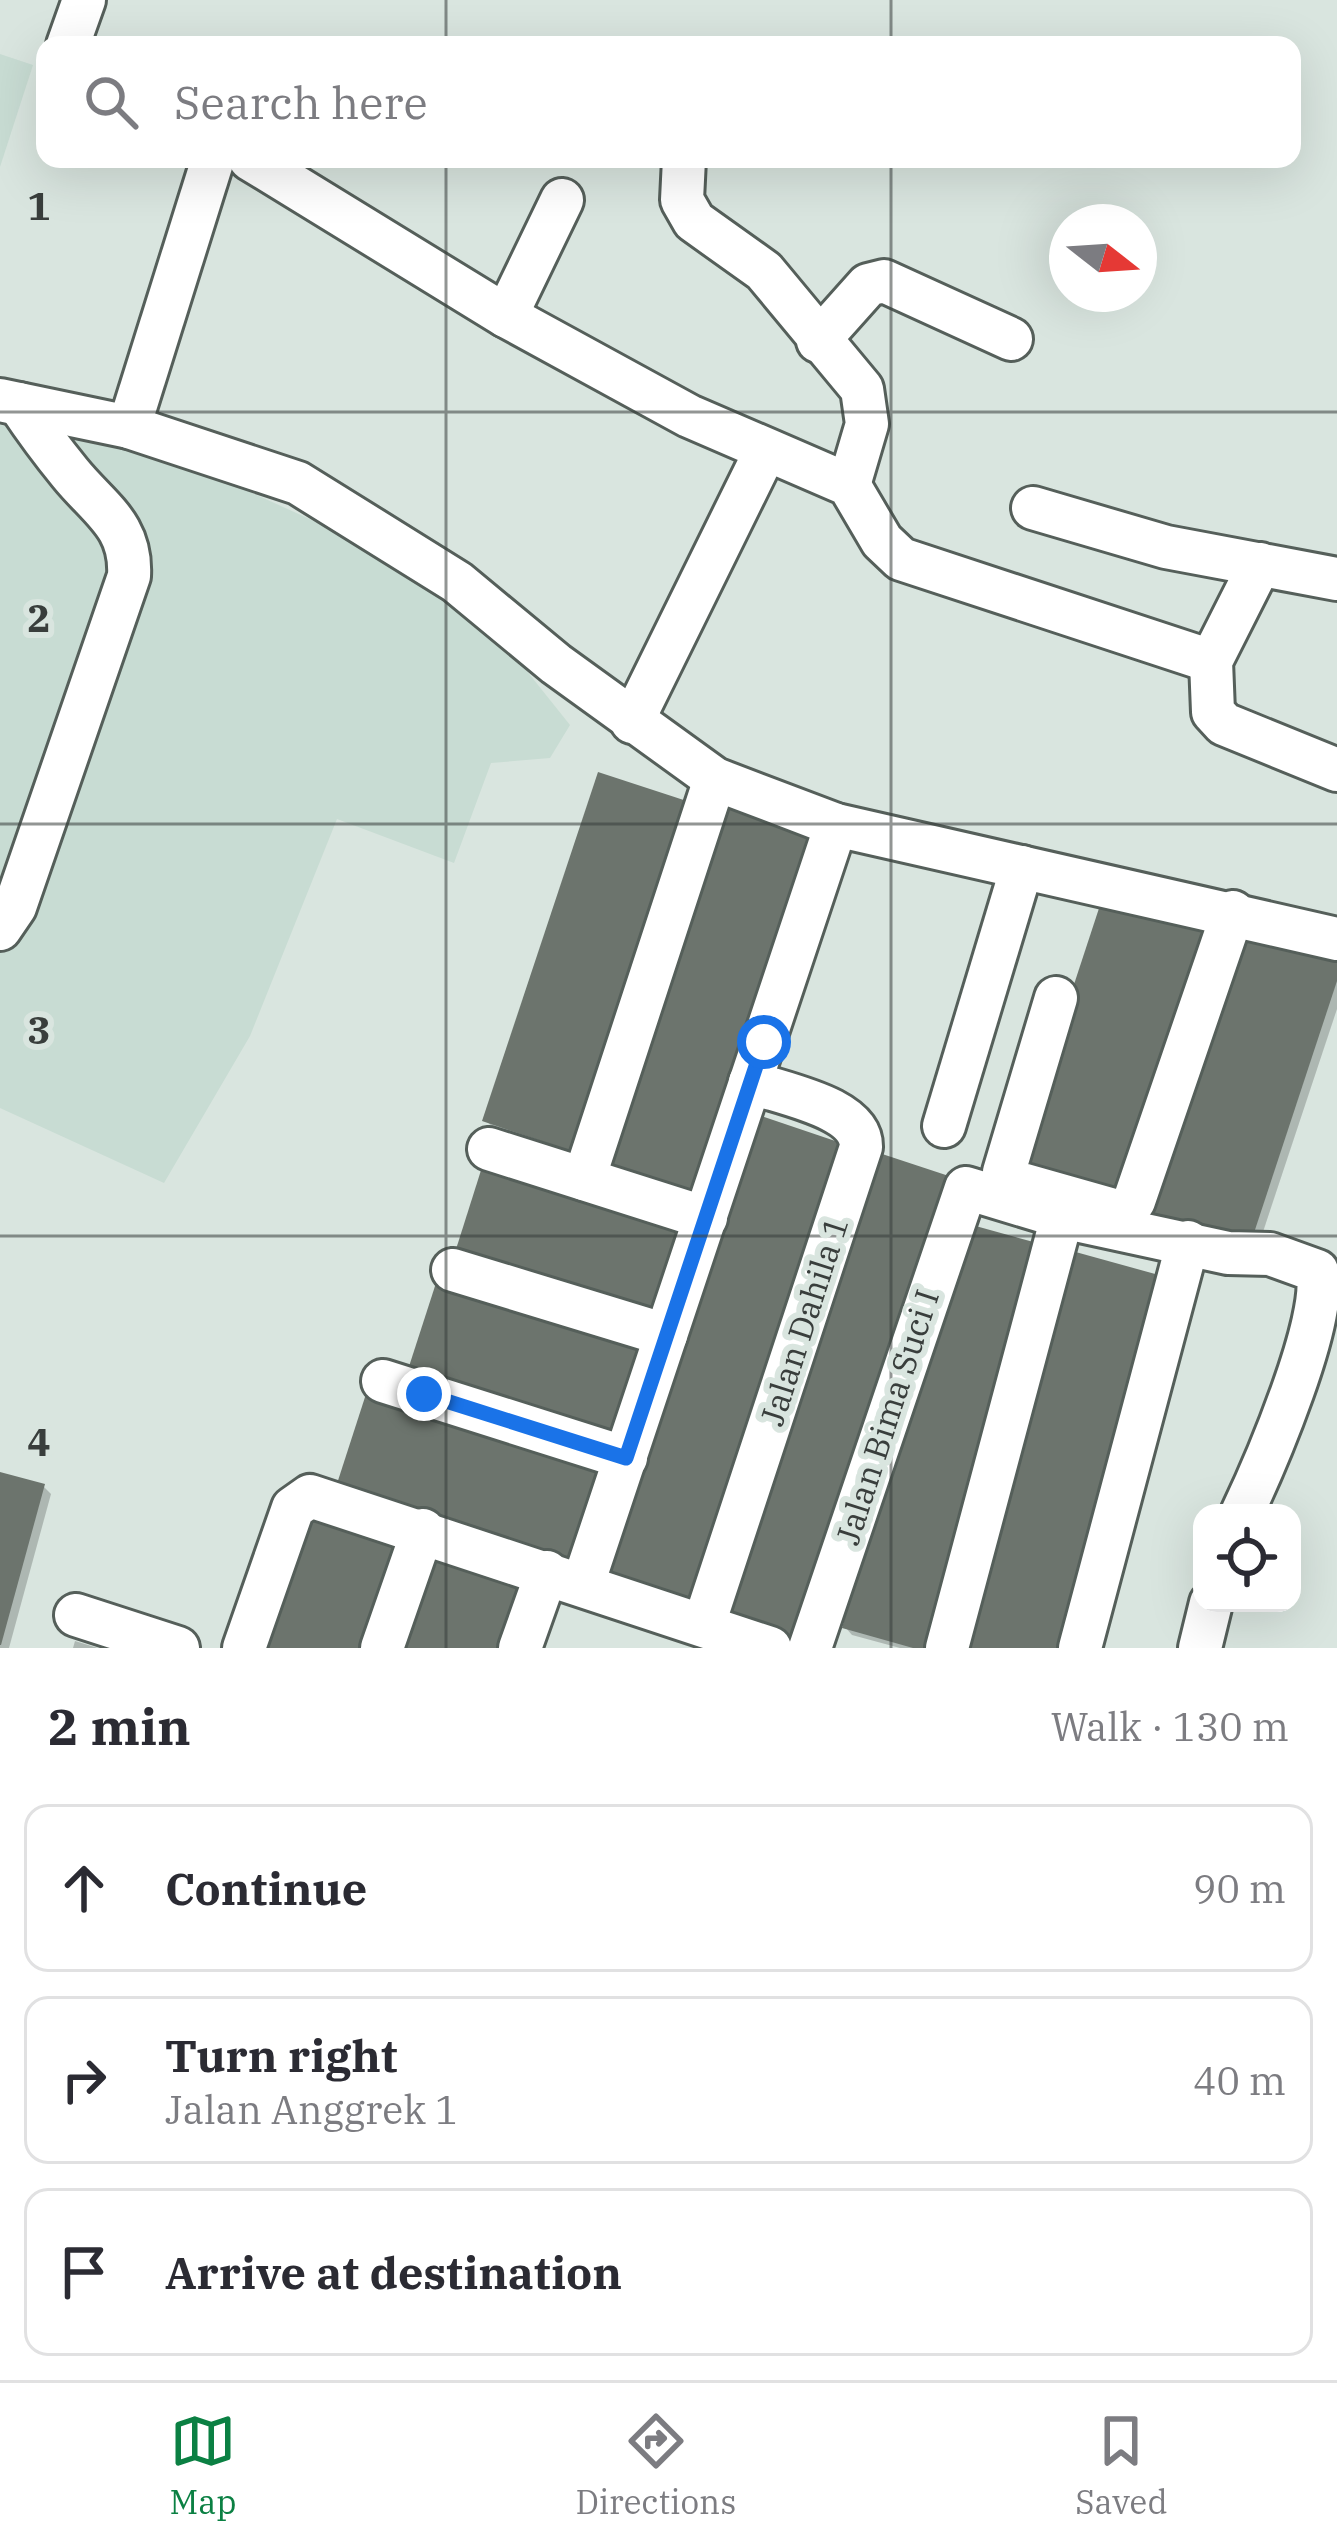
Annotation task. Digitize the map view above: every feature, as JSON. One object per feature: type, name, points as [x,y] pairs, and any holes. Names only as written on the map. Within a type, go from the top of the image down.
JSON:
[{"type":"street","points":[[71,36],[84,0]]},
{"type":"street","points":[[129,427],[210,168]]},
{"type":"street","points":[[265,168],[506,316],[689,416],[849,484],[882,541],[901,559],[1211,661]]},
{"type":"street","points":[[684,168],[682,200],[694,221],[764,271],[818,340],[854,373],[868,406],[849,484]]},
{"type":"street","points":[[506,316],[562,200]]},
{"type":"street","points":[[818,340],[868,285],[884,281],[1011,340]]},
{"type":"street","points":[[9,402],[129,427],[298,483],[387,535],[508,619],[632,722],[716,779],[836,826],[1337,939]]},
{"type":"street","points":[[0,929],[9,922],[129,576],[130,553],[109,510],[75,479],[9,402]]},
{"type":"street","points":[[632,722],[766,450]]},
{"type":"street","points":[[1033,508],[1166,547],[1337,579]]},
{"type":"street","points":[[1260,564],[1211,661],[1210,702],[1224,724],[1337,770]]},
{"type":"street","points":[[584,1179],[716,779]]},
{"type":"street","points":[[520,1648],[565,1578],[626,1458],[836,826]]},
{"type":"street","points":[[944,1126],[1022,867]]},
{"type":"street","points":[[1055,998],[1004,1172],[1010,1180],[1124,1213],[1134,1201],[1233,913]]},
{"type":"street","name":"Jalan Dahila 1","points":[[704,1624],[861,1148],[858,1130],[844,1117],[751,1082]]},
{"type":"street","points":[[489,1149],[706,1218]]},
{"type":"street","name":"Jalan Bima Suci I","points":[[810,1648],[966,1188],[1062,1217]]},
{"type":"street","points":[[947,1648],[1062,1217],[1306,1264],[1320,1280],[1277,1442],[1246,1504]]},
{"type":"street","points":[[1080,1648],[1189,1242]]},
{"type":"street","points":[[453,1270],[666,1335]]},
{"type":"street","points":[[383,1381],[626,1458]]},
{"type":"street","points":[[244,1648],[301,1498],[316,1496],[770,1648]]},
{"type":"street","points":[[382,1648],[423,1530]]},
{"type":"street","points":[[1200,1648],[1209,1612]]},
{"type":"street","points":[[76,1615],[178,1648]]},
{"type":"shaded area","points":[[0,54],[33,65],[0,167]]},
{"type":"shaded area","points":[[0,425],[175,458],[378,550],[510,650],[570,725],[550,758],[491,763],[454,863],[337,819],[250,1036],[164,1183],[0,1108]]},
{"type":"building","points":[[598,772],[702,806],[586,1156],[482,1121]]},
{"type":"building","points":[[720,797],[824,832],[699,1207],[595,1172]]},
{"type":"building","points":[[1106,887],[1210,922],[1115,1208],[1012,1173]]},
{"type":"building","points":[[1242,920],[1337,951],[1337,981],[1249,1248],[1145,1213]]},
{"type":"building","points":[[755,1114],[853,1147],[695,1617],[597,1585]]},
{"type":"building","points":[[867,1149],[964,1181],[795,1648],[709,1619]]},
{"type":"building","points":[[483,1164],[694,1230],[662,1333],[451,1265]]},
{"type":"building","points":[[954,1220],[1048,1246],[938,1648],[913,1648],[842,1628]]},
{"type":"building","points":[[1072,1251],[1166,1277],[1065,1648],[963,1648]]},
{"type":"building","points":[[436,1283],[646,1350],[614,1452],[403,1385]]},
{"type":"building","points":[[366,1394],[608,1471],[575,1573],[333,1496]]},
{"type":"building","points":[[0,1472],[45,1484],[1,1645],[0,1645]]},
{"type":"building","points":[[304,1516],[408,1551],[376,1648],[261,1648]]},
{"type":"building","points":[[422,1547],[526,1582],[504,1648],[388,1648]]},
{"type":"route","points":[[424,1394],[626,1458],[764,1042]]}]
